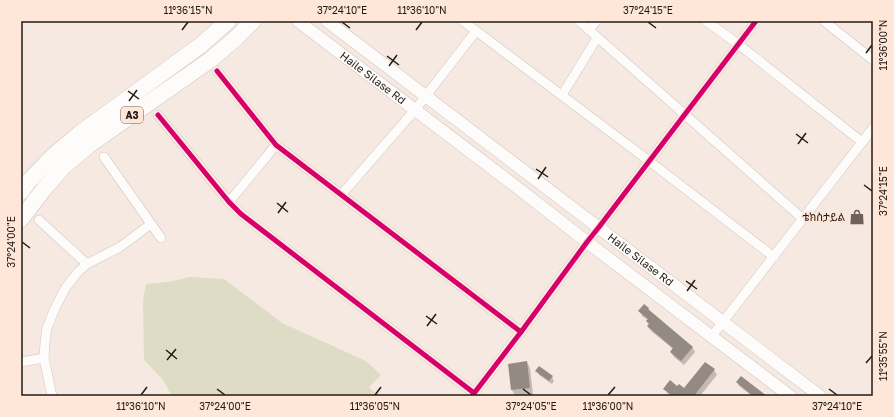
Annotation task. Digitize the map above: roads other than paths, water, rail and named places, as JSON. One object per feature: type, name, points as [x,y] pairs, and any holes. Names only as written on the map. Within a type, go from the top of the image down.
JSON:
[{"type":"highway","name":"A3","points":[[21,219],[84,140],[201,45],[228,21]]},
{"type":"highway","name":"A3","points":[[21,192],[53,156],[84,140],[210,60],[235,40],[253,21]]},
{"type":"main road","name":"Haile Silase Rd","points":[[298,21],[790,396]]},
{"type":"main road","name":"Haile Silase Rd","points":[[326,21],[820,396]]},
{"type":"main road","points":[[346,58],[357,44]]},
{"type":"street","points":[[463,21],[774,257]]},
{"type":"street","points":[[579,21],[803,219]]},
{"type":"street","points":[[589,30],[596,21]]},
{"type":"street","points":[[706,21],[738,44],[862,142]]},
{"type":"street","points":[[158,115],[229,202],[241,214],[473,395],[586,242],[756,21]]},
{"type":"street","points":[[824,21],[873,60]]},
{"type":"street","points":[[341,195],[426,97],[476,32]]},
{"type":"street","points":[[562,95],[597,38]]},
{"type":"street","points":[[217,71],[276,145],[521,332]]},
{"type":"street","points":[[712,336],[873,128]]},
{"type":"street","points":[[229,202],[276,145]]},
{"type":"street","points":[[104,156],[161,238]]},
{"type":"street","points":[[39,220],[87,264]]},
{"type":"street","points":[[52,396],[44,358],[47,328],[66,287],[78,272],[87,264],[120,246],[151,224]]},
{"type":"street","points":[[21,362],[44,358]]},
{"type":"place","name":"ቴክስታይል","points":[[857,217]]}]
